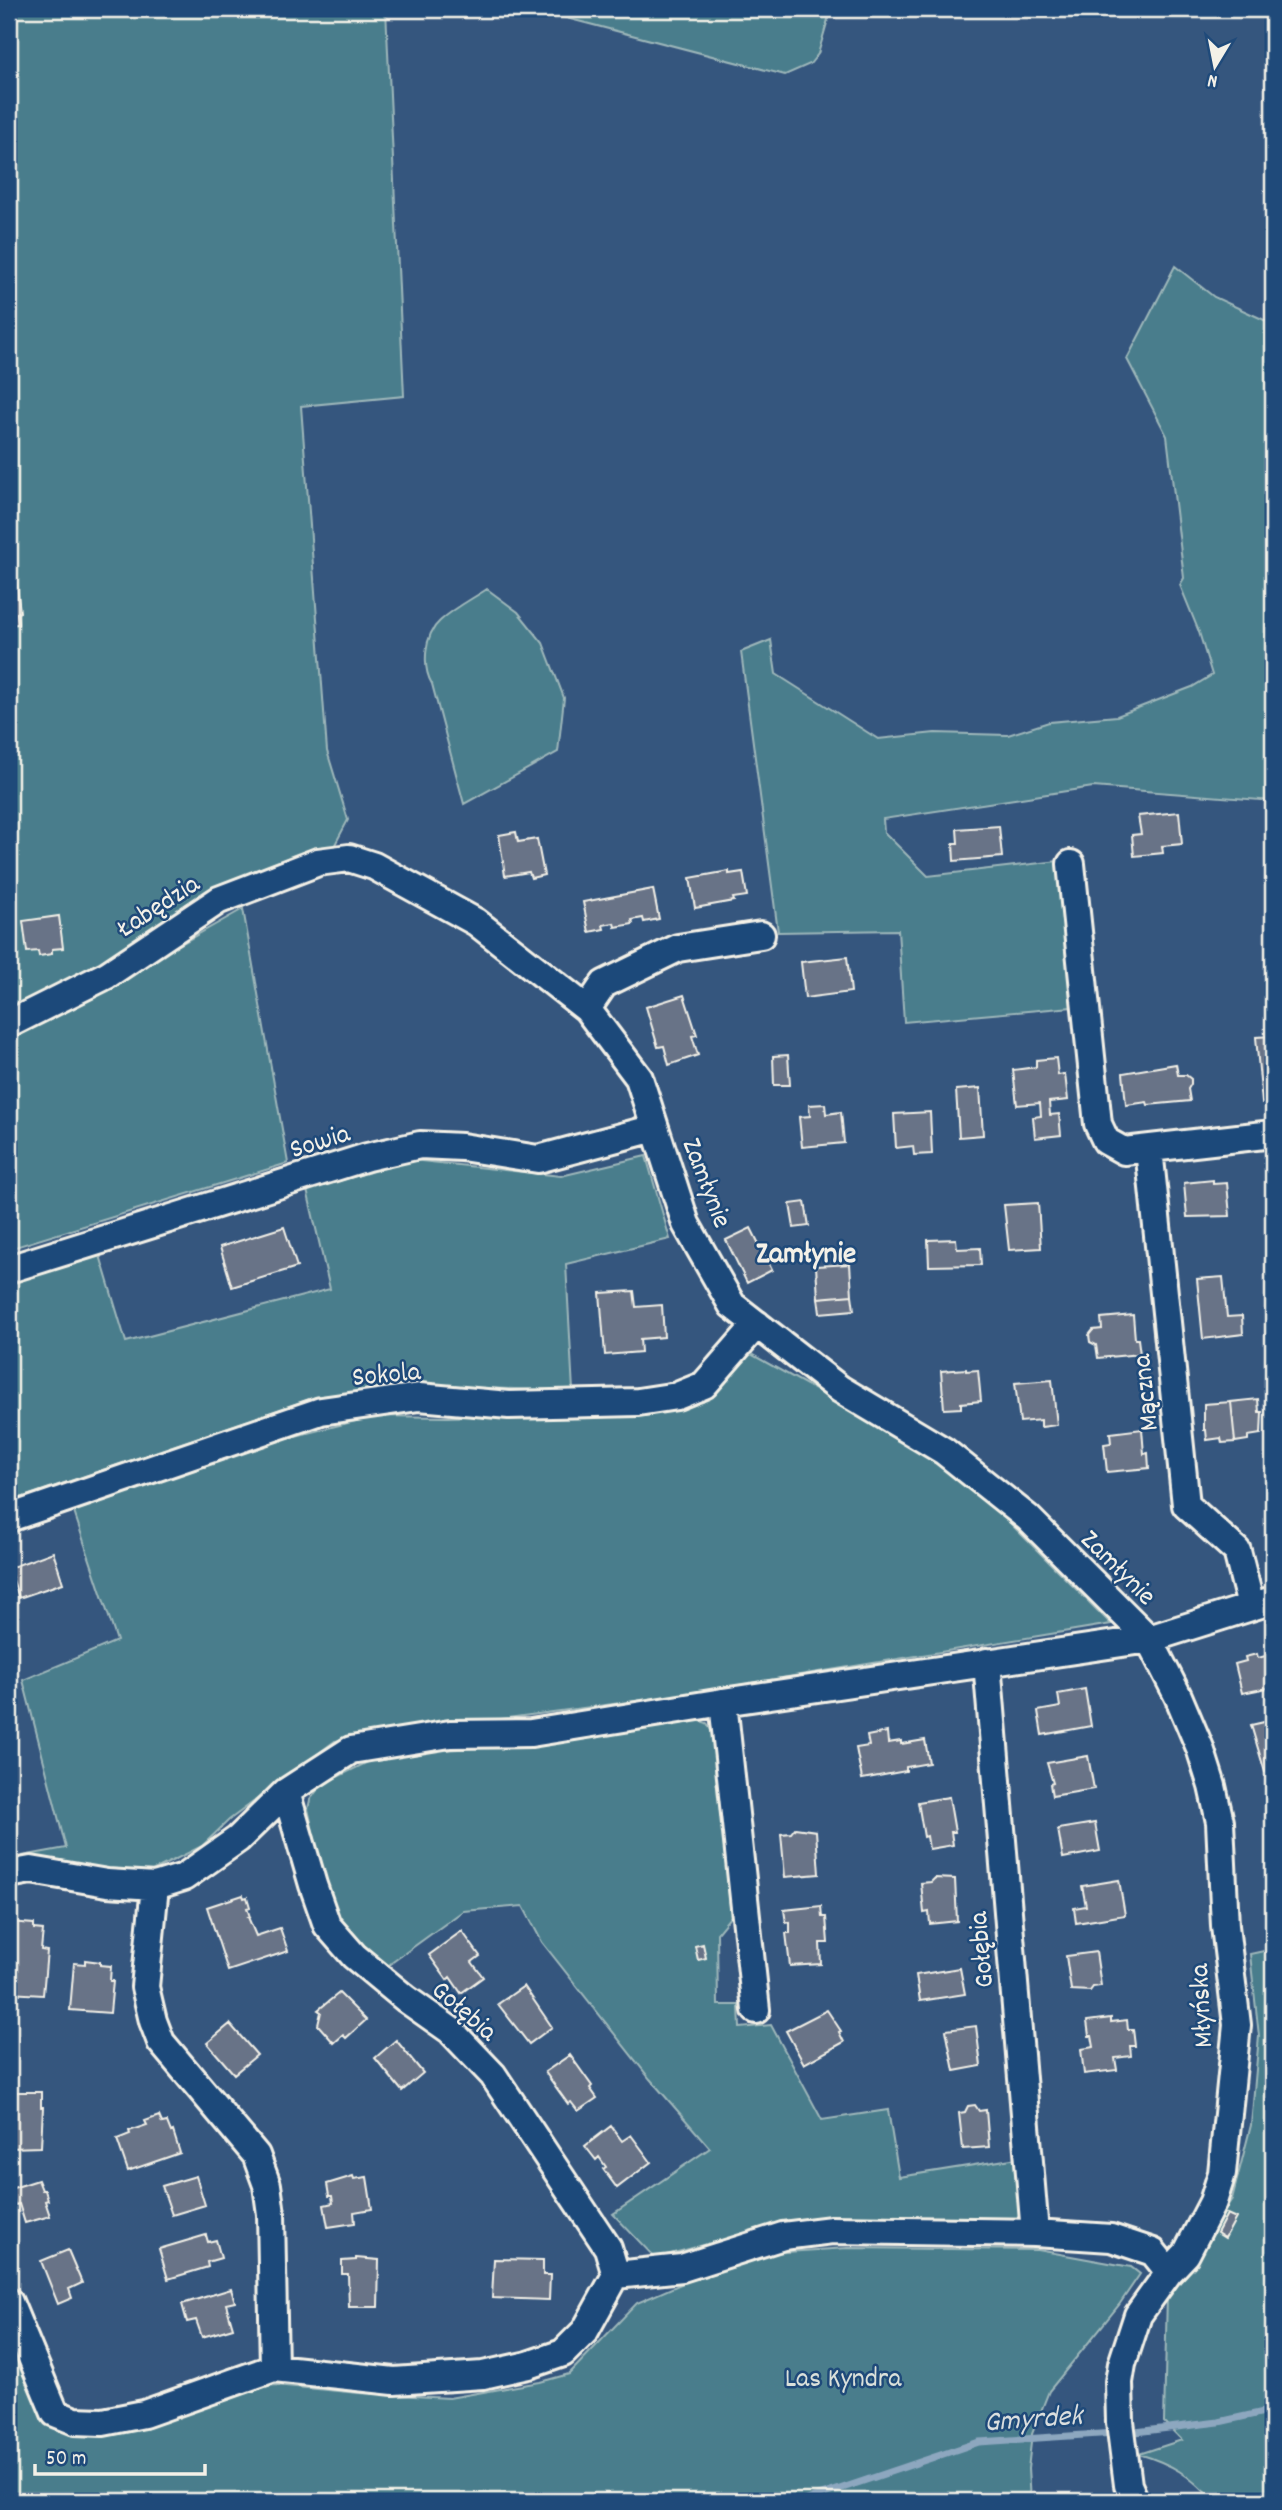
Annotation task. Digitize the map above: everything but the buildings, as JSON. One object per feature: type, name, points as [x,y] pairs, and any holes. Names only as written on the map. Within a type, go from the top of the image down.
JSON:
[{"type":"street","name":"Zamłynie","points":[[349,858],[374,866],[476,922],[587,1009],[639,1078],[686,1224],[732,1305],[841,1389],[944,1451],[1028,1518],[1149,1639]]},
{"type":"street","name":"Łabędzia","points":[[9,1024],[107,975],[219,900],[318,862],[349,858]]},
{"type":"street","points":[[1071,864],[1098,1124],[1106,1141],[1124,1152],[1273,1134]]},
{"type":"street","points":[[587,1009],[604,984],[678,948],[761,935]]},
{"type":"street","name":"Sowia","points":[[9,1269],[380,1154],[420,1145],[462,1147],[538,1159],[655,1128]]},
{"type":"street","name":"Mączna","points":[[1149,1149],[1186,1505],[1237,1551],[1262,1603]]},
{"type":"street","name":"Sokola","points":[[9,1517],[321,1410],[419,1397],[509,1405],[638,1402],[677,1396],[704,1385],[757,1324]]},
{"type":"street","points":[[9,1874],[31,1870],[107,1883],[155,1886],[184,1877],[238,1839],[286,1792],[351,1750],[450,1734],[531,1733],[1149,1639],[1262,1603]]},
{"type":"street","name":"Młyńska","points":[[1129,2496],[1118,2409],[1122,2364],[1138,2315],[1169,2272],[1186,2254],[1213,2202],[1222,2173],[1237,2025],[1225,1926],[1220,1822],[1212,1786],[1200,1748],[1178,1696],[1149,1639]]},
{"type":"street","name":"Gołębia","points":[[987,1662],[1035,2233]]},
{"type":"street","points":[[723,1702],[756,2010]]},
{"type":"street","name":"Gołębia","points":[[286,1792],[327,1924],[354,1956],[406,1999],[450,2030],[493,2075],[608,2248],[616,2275]]},
{"type":"street","points":[[155,1886],[145,1987],[153,2021],[161,2042],[256,2155],[267,2185],[271,2214],[274,2368]]},
{"type":"street","points":[[9,2302],[55,2413],[75,2421],[103,2422],[144,2414],[274,2368],[394,2381],[483,2375],[528,2365],[563,2353],[586,2331],[616,2275],[682,2268],[783,2236],[832,2230],[1035,2233],[1111,2238],[1153,2252],[1169,2272]]},
{"type":"green space","points":[[9,9],[386,9],[404,396],[301,406],[327,751],[348,820],[331,852],[38,1004],[9,1013]]},
{"type":"green space","points":[[532,9],[831,9],[818,54],[810,64],[785,75]]},
{"type":"green space","points":[[1175,266],[1214,297],[1273,324],[1273,801],[1093,787],[883,819],[884,832],[928,876],[1058,861],[1072,1007],[904,1022],[898,930],[778,932],[741,652],[771,640],[776,674],[878,739],[935,733],[1008,735],[1049,722],[1117,716],[1192,687],[1212,675],[1199,632],[1180,585],[1184,578],[1167,436],[1127,359]]},
{"type":"green space","points":[[487,589],[518,612],[543,643],[564,698],[558,752],[464,804],[427,669],[426,651],[431,634],[440,621]]},
{"type":"green space","points":[[243,909],[288,1163],[9,1249],[9,1041]]},
{"type":"green space","points":[[646,1156],[670,1239],[566,1264],[573,1391],[421,1386],[316,1397],[9,1502],[9,1280],[99,1252],[126,1342],[330,1289],[307,1190],[412,1160],[561,1176]]},
{"type":"green space","points":[[749,1353],[901,1437],[988,1501],[1111,1624],[666,1697],[335,1741],[229,1820],[202,1846],[150,1872],[89,1868],[22,1856],[66,1848],[23,1680],[117,1641],[72,1506],[243,1449],[376,1416],[448,1417],[663,1408],[703,1402]]},
{"type":"green space","points":[[690,1718],[707,1723],[713,1734],[731,1916],[717,1933],[718,2005],[739,2005],[740,2028],[771,2025],[822,2120],[888,2110],[899,2177],[1018,2158],[1021,2222],[782,2224],[655,2258],[613,2214],[710,2148],[650,2079],[542,1942],[523,1906],[463,1911],[383,1969],[355,1940],[330,1905],[308,1809],[310,1800],[321,1785],[386,1753],[513,1746]]},
{"type":"green space","points":[[1273,1949],[1273,2501],[1213,2501],[1180,2472],[1139,2454],[1182,2440],[1164,2422],[1167,2294],[1232,2199],[1251,2125],[1259,2036],[1250,1954]]},
{"type":"green space","name":"Las Kyndra","points":[[848,2248],[1038,2250],[1131,2267],[1140,2274],[1119,2305],[1049,2391],[1032,2434],[1028,2469],[1030,2501],[9,2501],[9,2331],[58,2427],[87,2435],[138,2426],[230,2392],[275,2385],[449,2398],[540,2382],[569,2374],[637,2303],[704,2274],[770,2253]]},
{"type":"waterway","name":"Gmyrdek","points":[[1127,2433],[1219,2422],[1273,2410]]},
{"type":"waterway","name":"Gmyrdek","points":[[804,2501],[979,2442],[1115,2433]]},
{"type":"district","name":"Zamłynie","points":[[806,1252]]}]
